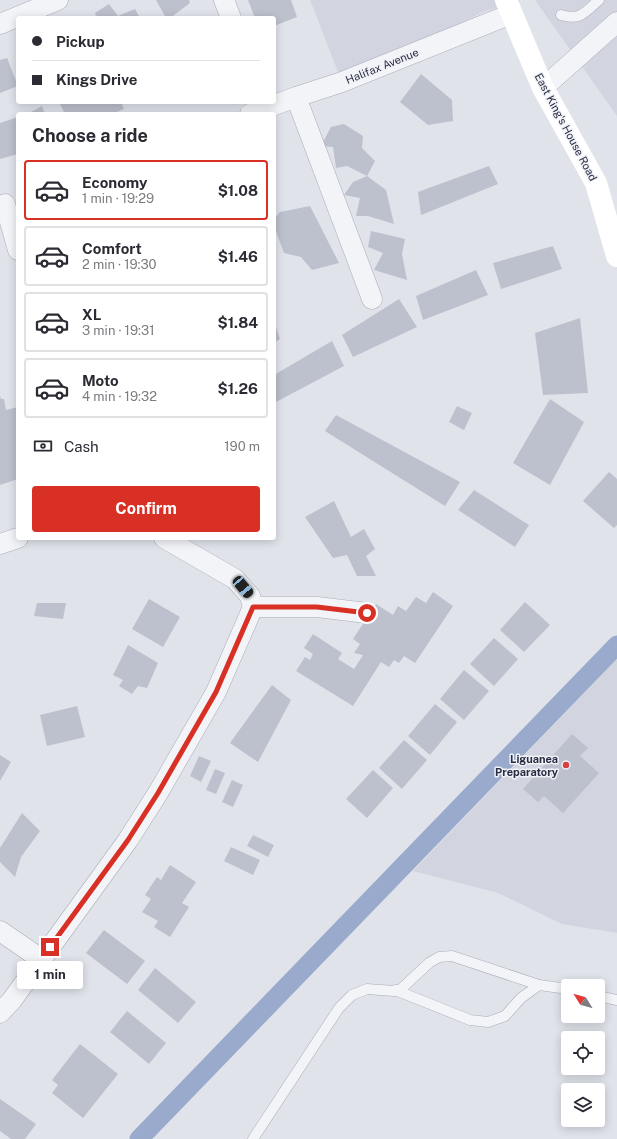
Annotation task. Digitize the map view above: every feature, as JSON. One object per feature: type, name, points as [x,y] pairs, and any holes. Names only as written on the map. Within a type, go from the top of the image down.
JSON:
[{"type":"main road","name":"East King's House Road","points":[[508,7],[543,88],[596,183],[617,256]]},
{"type":"street","points":[[19,16],[58,0]]},
{"type":"street","points":[[224,0],[230,16]]},
{"type":"street","name":"Halifax Avenue","points":[[276,103],[342,82],[508,7]]},
{"type":"street","points":[[0,24],[16,17]]},
{"type":"street","points":[[543,88],[617,22]]},
{"type":"street","points":[[296,97],[372,299]]},
{"type":"street","name":"Halifax Avenue","points":[[260,108],[273,104]]},
{"type":"street","points":[[8,203],[16,241]]},
{"type":"street","points":[[0,544],[16,539]]},
{"type":"street","points":[[0,1013],[128,840],[158,793],[216,692],[253,607],[250,596],[235,578],[168,540]]},
{"type":"street","points":[[253,607],[317,607],[367,613]]},
{"type":"street","points":[[0,931],[41,959]]},
{"type":"lane","points":[[561,15],[572,19],[581,16],[599,0]]},
{"type":"lane","points":[[253,1139],[339,1008],[352,995],[367,989],[401,989],[429,963],[440,958],[452,956],[539,985],[561,988]]},
{"type":"lane","points":[[395,990],[470,1020],[488,1022],[505,1016],[521,998],[539,985]]},
{"type":"lane","points":[[605,997],[617,1000]]},
{"type":"shaded area","points":[[310,0],[521,0],[483,12],[342,82]]},
{"type":"shaded area","points":[[535,0],[617,0],[617,116]]},
{"type":"shaded area","name":"Liguanea Preparatory","points":[[617,659],[617,933],[562,924],[498,893],[413,871]]},
{"type":"building","points":[[156,0],[189,0],[190,3],[173,16],[165,16]]},
{"type":"building","points":[[248,0],[291,0],[297,17],[276,25],[276,16],[254,16]]},
{"type":"building","points":[[109,4],[118,16],[96,16],[95,13]]},
{"type":"building","points":[[135,9],[139,16],[118,16]]},
{"type":"building","points":[[7,58],[16,81],[16,87],[0,93],[0,60]]},
{"type":"building","points":[[421,74],[452,100],[453,121],[428,125],[400,102]]},
{"type":"building","points":[[60,104],[122,104],[124,109],[117,112],[64,112]]},
{"type":"building","points":[[42,106],[44,112],[31,112]]},
{"type":"building","points":[[16,118],[16,155],[0,159],[0,123]]},
{"type":"building","points":[[344,124],[363,136],[362,148],[375,161],[367,176],[347,166],[336,168],[333,147],[321,146],[331,127]]},
{"type":"building","points":[[489,166],[498,184],[421,215],[418,192]]},
{"type":"building","points":[[367,176],[386,190],[394,224],[368,216],[356,216],[360,198],[344,195],[353,182]]},
{"type":"building","points":[[310,206],[339,263],[312,270],[301,257],[284,253],[276,231],[276,217],[280,212]]},
{"type":"building","points":[[371,231],[405,239],[402,254],[407,280],[374,270],[383,253],[368,247]]},
{"type":"building","points":[[553,246],[562,269],[501,289],[493,263]]},
{"type":"building","points":[[476,270],[488,295],[423,320],[416,296]]},
{"type":"building","points":[[399,299],[417,327],[353,357],[342,335]]},
{"type":"building","points":[[580,318],[588,393],[543,395],[535,333]]},
{"type":"building","points":[[276,328],[280,339],[276,342]]},
{"type":"building","points":[[332,341],[344,366],[276,402],[276,374]]},
{"type":"building","points":[[0,396],[1,399],[4,399],[6,410],[16,408],[16,480],[0,485]]},
{"type":"building","points":[[550,399],[584,422],[550,485],[513,463]]},
{"type":"building","points":[[457,406],[472,413],[464,430],[449,422]]},
{"type":"building","points":[[336,415],[460,482],[445,506],[325,431]]},
{"type":"building","points":[[609,472],[617,479],[617,525],[614,528],[583,501]]},
{"type":"building","points":[[474,490],[529,525],[515,547],[458,510]]},
{"type":"building","points":[[334,501],[351,537],[364,529],[375,549],[366,556],[376,576],[357,576],[347,555],[333,558],[305,517]]},
{"type":"building","points":[[433,592],[453,606],[415,663],[404,656],[399,663],[394,660],[389,667],[381,662],[353,706],[296,671],[305,657],[310,660],[313,654],[304,648],[313,634],[342,653],[338,659],[354,669],[363,655],[354,653],[360,644],[353,639],[376,604],[393,615],[398,606],[406,611],[416,597],[426,603]]},
{"type":"building","points":[[149,599],[180,617],[163,647],[132,629]]},
{"type":"building","points":[[525,602],[550,625],[524,652],[500,630]]},
{"type":"building","points":[[37,603],[66,603],[63,619],[34,616]]},
{"type":"building","points":[[494,638],[518,659],[494,686],[470,664]]},
{"type":"building","points":[[128,645],[158,663],[147,688],[138,686],[132,694],[119,686],[123,680],[113,675]]},
{"type":"building","points":[[464,670],[489,691],[464,720],[440,699]]},
{"type":"building","points":[[272,685],[291,700],[258,762],[230,743]]},
{"type":"building","points":[[435,704],[457,722],[430,755],[408,736]]},
{"type":"building","points":[[77,706],[85,737],[47,746],[40,715]]},
{"type":"building","points":[[572,734],[588,748],[580,756],[599,773],[563,813],[544,796],[538,802],[523,789]]},
{"type":"building","points":[[404,740],[427,760],[402,789],[379,768]]},
{"type":"building","points":[[0,755],[11,762],[0,781]]},
{"type":"building","points":[[199,756],[211,761],[201,782],[190,776]]},
{"type":"building","points":[[215,769],[225,773],[216,794],[206,790]]},
{"type":"building","points":[[373,770],[393,788],[367,818],[346,799]]},
{"type":"building","points":[[232,780],[243,785],[233,807],[222,802]]},
{"type":"building","points":[[22,813],[40,831],[21,857],[15,877],[0,862],[0,848]]},
{"type":"building","points":[[253,835],[274,845],[268,857],[247,846]]},
{"type":"building","points":[[231,847],[260,860],[253,875],[224,861]]},
{"type":"building","points":[[170,865],[196,882],[182,903],[189,907],[170,937],[154,927],[158,921],[142,912],[151,899],[145,895],[157,877],[161,880]]},
{"type":"building","points":[[104,930],[145,961],[127,984],[86,953]]},
{"type":"building","points":[[155,968],[196,1002],[178,1023],[138,990]]},
{"type":"building","points":[[127,1011],[166,1043],[149,1064],[110,1032]]},
{"type":"building","points":[[80,1044],[118,1074],[83,1118],[52,1093],[58,1085],[52,1080]]},
{"type":"building","points":[[0,1099],[36,1124],[25,1139],[11,1139],[0,1131]]},
{"type":"waterway","points":[[139,1139],[617,645]]},
{"type":"place","name":"Liguanea Preparatory","points":[[566,765]]},
{"type":"route","points":[[50,947],[128,840],[158,793],[216,692],[253,607],[317,607],[367,613]]}]
